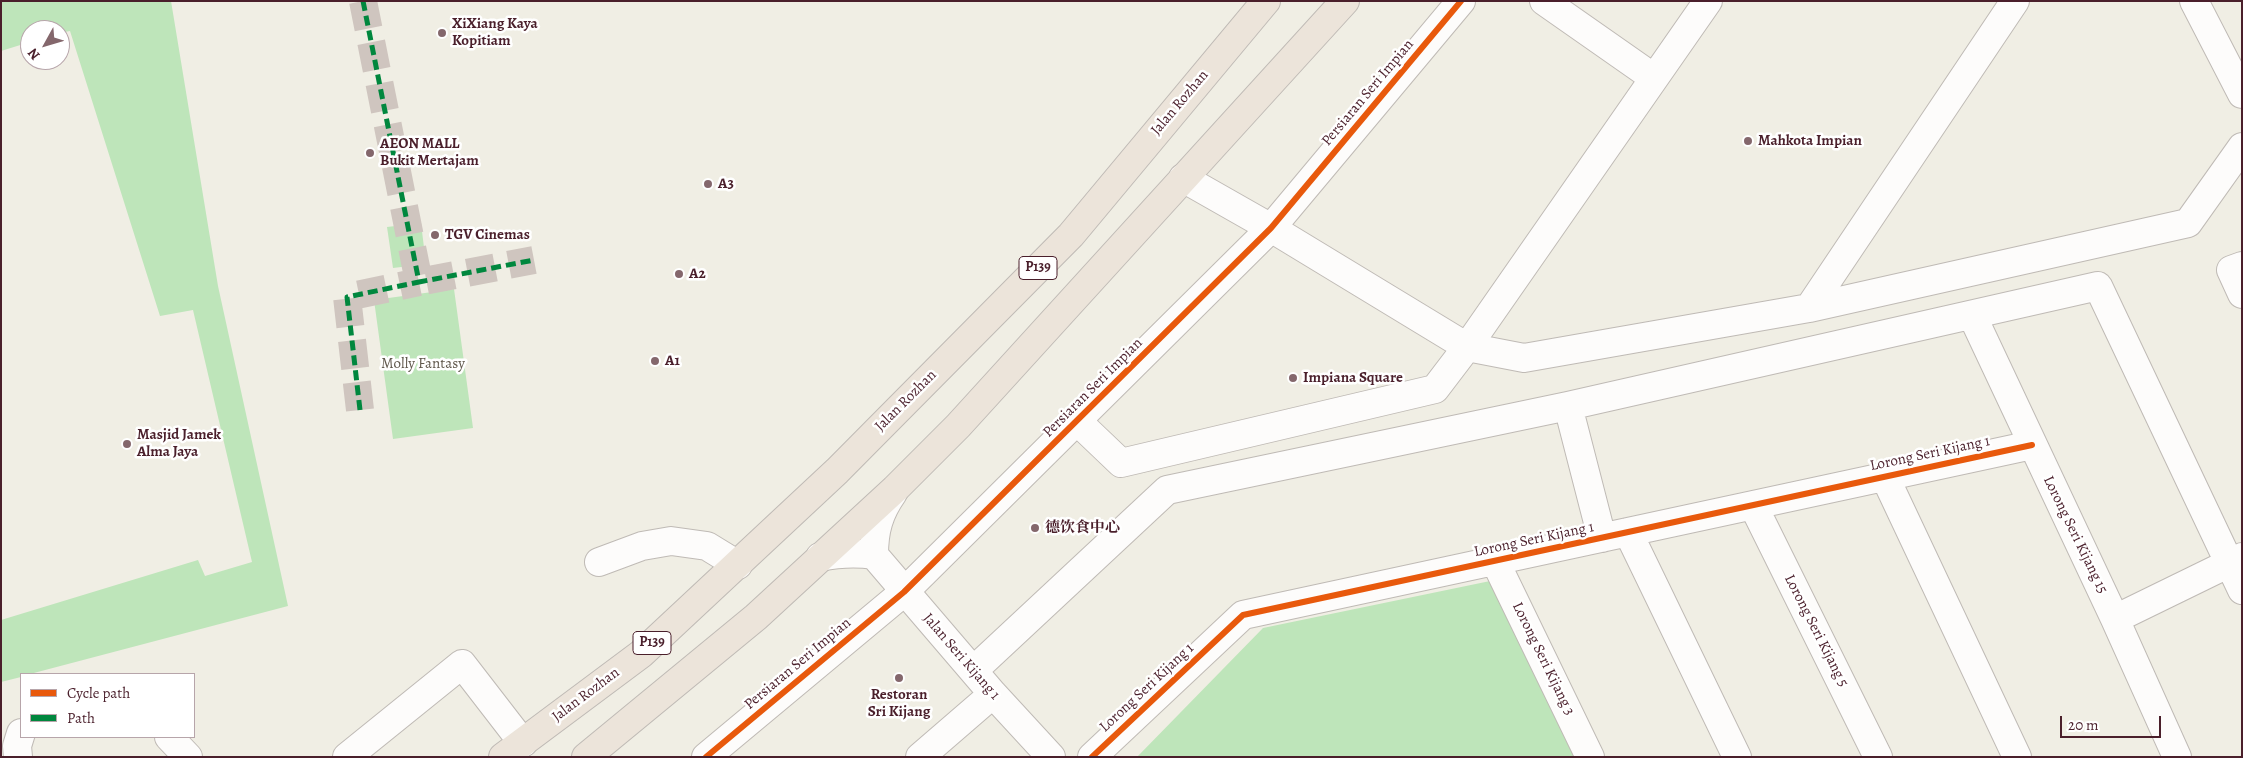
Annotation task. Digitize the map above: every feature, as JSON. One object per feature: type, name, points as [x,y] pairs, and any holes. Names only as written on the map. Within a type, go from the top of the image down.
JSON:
[{"type":"main road","name":"Jalan Rozhan","points":[[513,750],[641,654],[837,471],[1071,235],[1266,1]]},
{"type":"main road","points":[[586,757],[699,665],[895,490],[958,426],[1345,1]]},
{"type":"street","name":"Persiaran Seri Impian","points":[[706,757],[904,592],[1271,228],[1461,1]]},
{"type":"street","points":[[1544,1],[1654,78]]},
{"type":"street","points":[[1077,421],[1121,463],[1434,389],[1467,347],[1708,1]]},
{"type":"street","points":[[1808,308],[2015,1]]},
{"type":"street","points":[[2194,1],[2242,94]]},
{"type":"street","points":[[1183,178],[1271,228],[1467,347],[1524,358],[1808,308],[2188,224],[2242,147]]},
{"type":"street","points":[[974,670],[1167,490],[1568,406],[2098,286],[2236,560],[2242,590]]},
{"type":"street","name":"Lorong Seri Kijang 15","points":[[1972,315],[2115,619],[2177,757]]},
{"type":"street","points":[[1568,406],[1602,538]]},
{"type":"street","name":"Lorong Seri Kijang 1","points":[[1092,757],[1243,616],[2032,445]]},
{"type":"street","points":[[1885,477],[2017,757]]},
{"type":"street","points":[[820,557],[847,552],[874,555],[874,531],[882,509],[895,490]]},
{"type":"street","name":"Lorong Seri Kijang 5","points":[[1753,505],[1878,757]]},
{"type":"street","points":[[1628,532],[1736,757]]},
{"type":"street","points":[[600,562],[642,546],[671,541],[707,546],[738,564]]},
{"type":"street","name":"Jalan Seri Kijang 1","points":[[874,555],[904,592],[1051,757]]},
{"type":"street","points":[[2115,619],[2236,560]]},
{"type":"street","name":"Lorong Seri Kijang 3","points":[[1495,561],[1590,757]]},
{"type":"street","points":[[347,757],[462,664],[513,750]]},
{"type":"street","points":[[920,757],[994,694]]},
{"type":"street","points":[[18,757],[17,746],[20,737]]},
{"type":"street","points":[[170,738],[188,757]]},
{"type":"green space","points":[[1,1],[171,1],[218,286],[288,606],[34,673],[20,673],[20,677],[1,682],[1,620],[198,560],[205,576],[252,562],[193,310],[160,316],[70,31],[70,20],[20,20],[20,45],[1,51]]},
{"type":"green space","points":[[421,223],[426,264],[393,268],[387,227]]},
{"type":"green space","name":"Molly Fantasy","points":[[454,289],[473,428],[393,439],[374,300]]},
{"type":"green space","points":[[1495,580],[1577,757],[1137,757],[1263,628]]},
{"type":"tunnel","points":[[363,1],[419,282],[534,260]]},
{"type":"tunnel","points":[[360,410],[347,297],[419,282]]},
{"type":"marked path","points":[[363,1],[419,282],[534,260]]},
{"type":"marked path","points":[[360,410],[347,297],[419,282]]},
{"type":"cycle path","points":[[706,757],[904,592],[1271,228],[1461,1]]},
{"type":"cycle path","points":[[1092,757],[1243,615],[2032,445]]},
{"type":"place","name":"XiXiang Kaya Kopitiam","points":[[442,33]]},
{"type":"place","name":"Mahkota Impian","points":[[1748,141]]},
{"type":"place","name":"AEON MALL Bukit Mertajam","points":[[370,153]]},
{"type":"place","name":"A3","points":[[708,184]]},
{"type":"place","name":"TGV Cinemas","points":[[435,235]]},
{"type":"place","name":"A2","points":[[679,274]]},
{"type":"place","name":"A1","points":[[655,361]]},
{"type":"place","name":"Impiana Square","points":[[1293,378]]},
{"type":"place","name":"Masjid Jamek Alma Jaya","points":[[127,444]]},
{"type":"place","name":"德饮食中心","points":[[1035,528]]},
{"type":"place","name":"Restoran Sri Kijang","points":[[899,678]]}]
